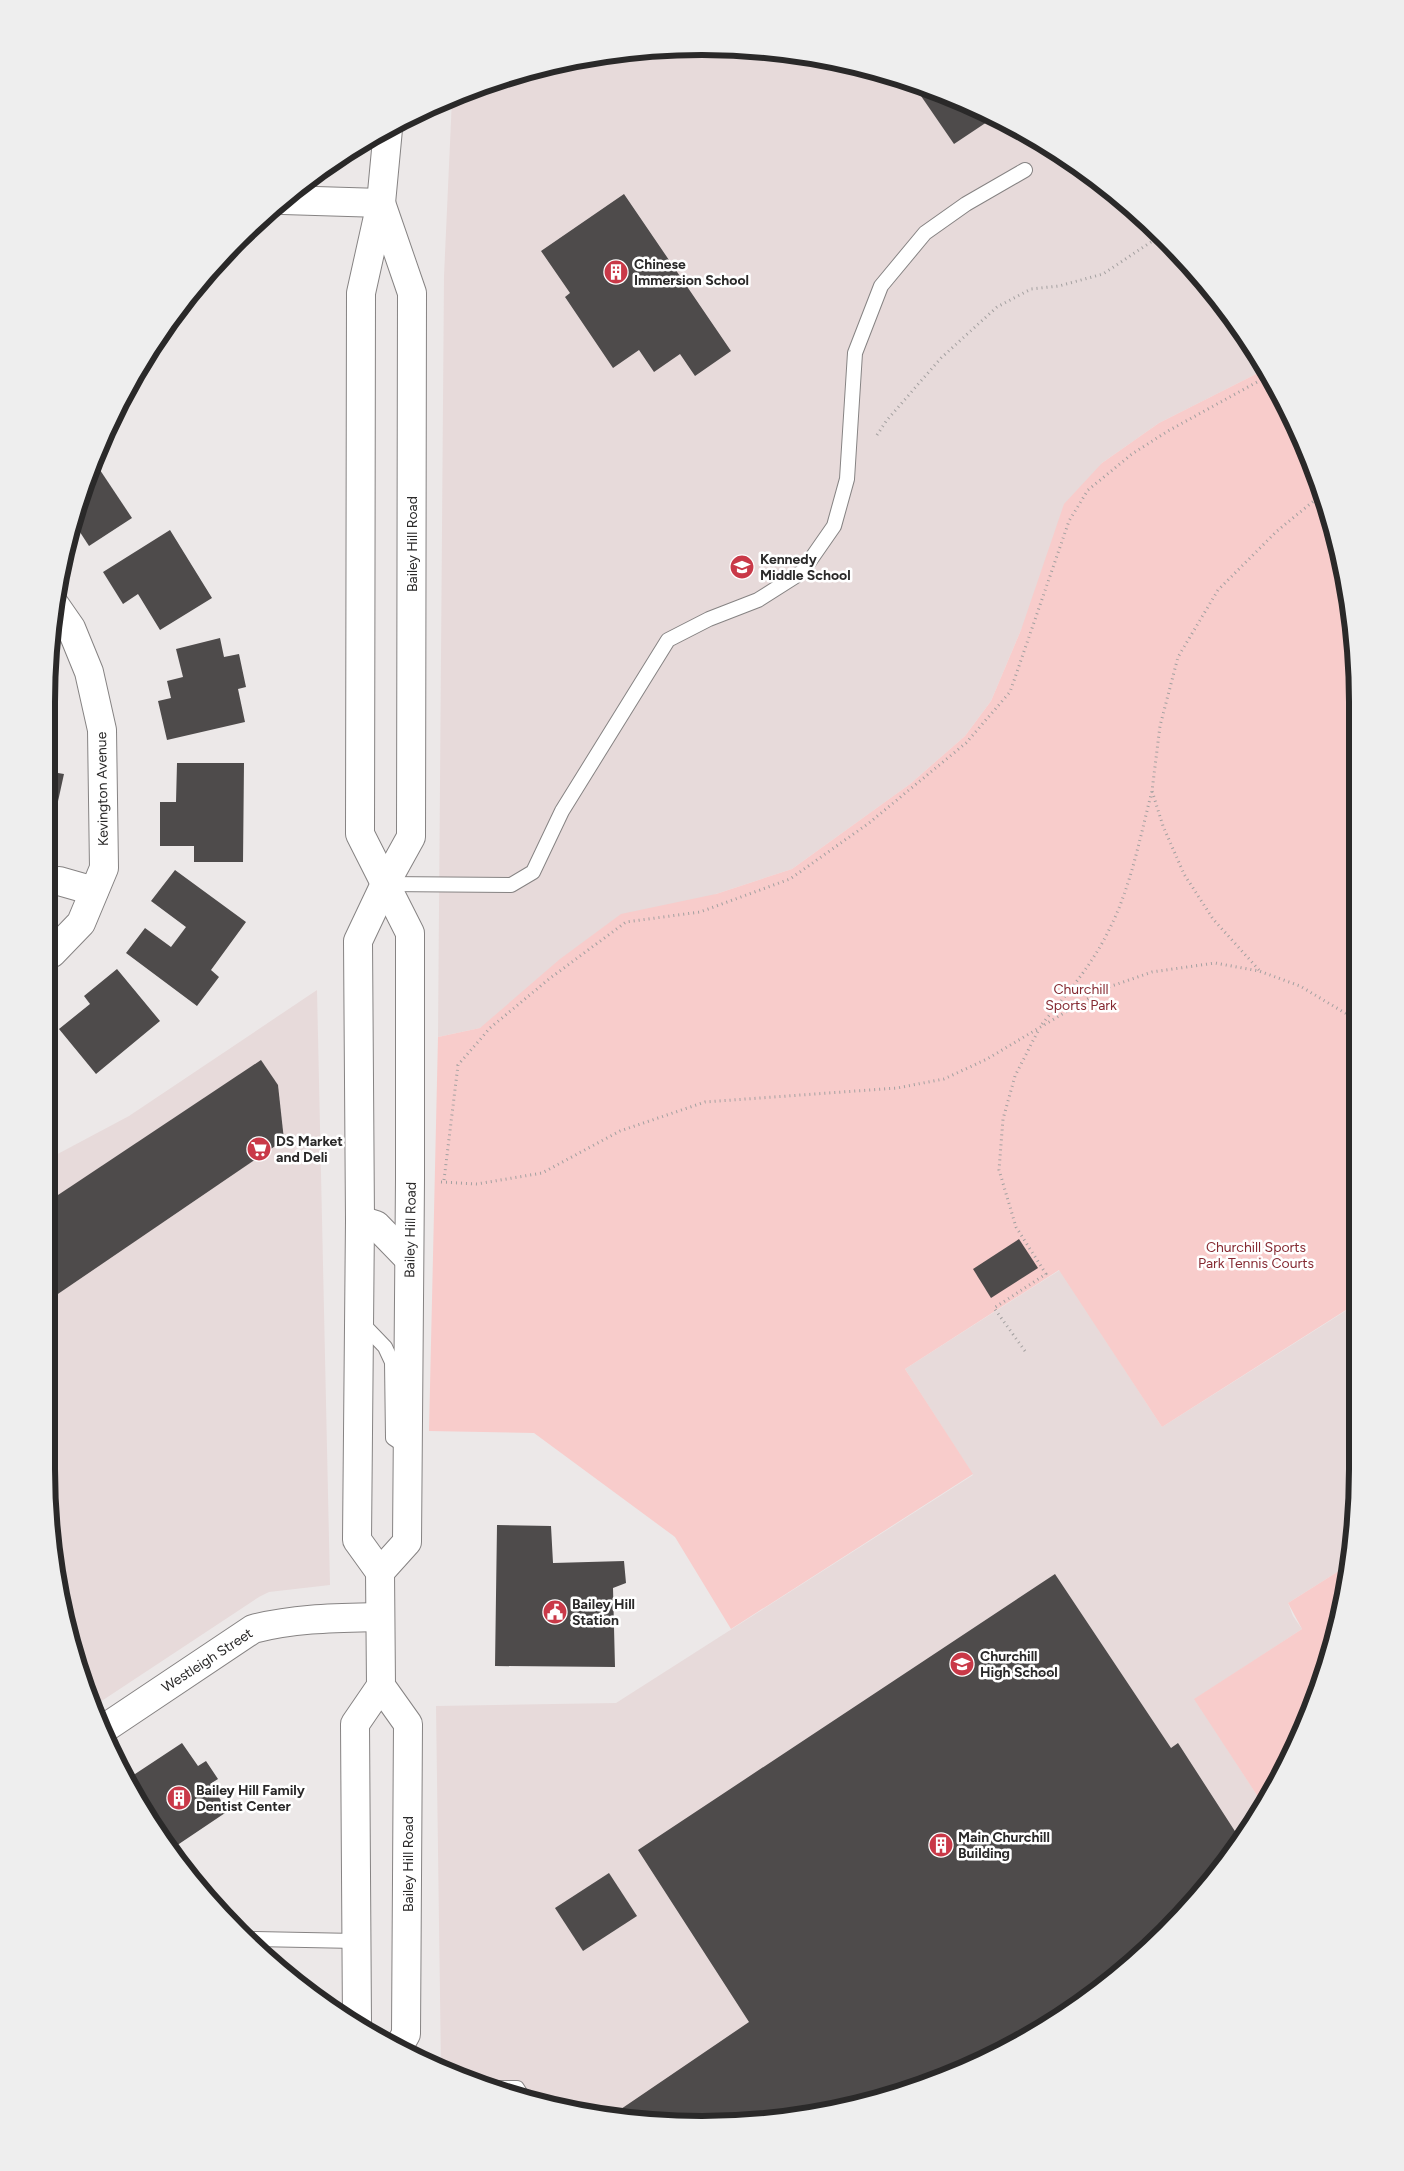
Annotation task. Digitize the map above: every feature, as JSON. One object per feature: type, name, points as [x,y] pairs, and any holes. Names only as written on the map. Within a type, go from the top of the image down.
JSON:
[{"type":"main road","name":"Bailey Hill Road","points":[[381,203],[412,292],[411,837],[385,884],[358,941],[360,1220],[357,1540],[380,1572],[407,1542],[410,1179],[410,933],[385,884],[360,834],[361,293],[381,203],[387,138]]},
{"type":"main road","points":[[294,200],[381,203]]},
{"type":"main road","name":"Kevington Avenue","points":[[55,950],[81,923],[104,868],[102,730],[89,672],[71,628],[62,614]]},
{"type":"main road","points":[[55,882],[94,891]]},
{"type":"main road","points":[[360,1220],[376,1226],[409,1259]]},
{"type":"main road","points":[[357,2016],[354,1724],[381,1686],[380,1572]]},
{"type":"main road","name":"Westleigh Street","points":[[108,1726],[253,1629],[275,1623],[310,1619],[380,1617]]},
{"type":"main road","name":"Bailey Hill Road","points":[[381,1686],[408,1724],[406,2034],[402,2041]]},
{"type":"lane","points":[[385,884],[511,885],[533,872],[562,812],[668,640],[708,619],[758,600],[802,572],[834,526],[847,479],[854,353],[881,286],[925,233],[966,204],[1025,170]]},
{"type":"lane","points":[[359,1321],[385,1346],[392,1362],[393,1438],[408,1448]]},
{"type":"lane","points":[[259,1939],[356,1941]]},
{"type":"path","points":[[847,479],[887,420],[941,358],[997,307],[1031,289],[1059,286],[1103,274],[1154,240]]},
{"type":"path","points":[[444,1183],[458,1065],[490,1028],[549,978],[626,922],[700,912],[790,879],[869,823],[966,743],[1010,692],[1068,521],[1088,490],[1146,445],[1262,379]]},
{"type":"path","points":[[1025,1351],[994,1308],[1046,1274],[1016,1227],[999,1170],[1003,1120],[1015,1076],[1040,1027],[1080,979],[1110,930],[1131,873],[1152,790],[1160,726],[1178,657],[1218,590],[1276,531],[1316,499]]},
{"type":"path","points":[[1152,790],[1163,826],[1184,874],[1213,918],[1259,971]]},
{"type":"path","points":[[410,1179],[477,1184],[542,1173],[620,1132],[705,1102],[897,1088],[944,1079],[987,1059],[1106,988],[1152,972],[1215,963],[1259,971],[1300,986],[1349,1015]]},
{"type":"shaded area","name":"Kennedy Middle School","points":[[660,56],[744,56],[828,67],[910,89],[950,104],[1026,142],[1096,189],[1129,216],[1159,245],[1188,275],[1215,308],[1258,373],[1159,423],[1102,463],[1021,630],[991,701],[965,736],[910,784],[792,869],[716,894],[480,1028],[438,1037],[444,276],[452,105],[494,89],[576,67]]},
{"type":"shaded area","points":[[317,990],[330,1585],[269,1592],[259,1597],[99,1703],[89,1677],[67,1595],[56,1511],[55,1155],[129,1116]]},
{"type":"shaded area","name":"Churchill High School","points":[[1060,1270],[1162,1427],[1347,1310],[1349,1313],[1348,1511],[1341,1570],[1288,1603],[1293,1616],[1302,1629],[1195,1699],[1259,1798],[1240,1828],[1188,1896],[1129,1955],[1096,1982],[1026,2029],[988,2049],[950,2067],[910,2082],[869,2094],[828,2104],[744,2115],[660,2115],[576,2104],[535,2094],[494,2082],[441,2061],[436,1706],[616,1703],[973,1475],[905,1369]]},
{"type":"green space","name":"Churchill Sports Park","points":[[1258,373],[1300,454],[1315,494],[1337,576],[1348,660],[1349,702],[1349,1314],[1346,1310],[1162,1427],[1059,1270],[905,1369],[973,1474],[731,1629],[675,1537],[534,1433],[429,1431],[438,1037],[480,1028],[560,959],[621,914],[716,894],[792,869],[910,784],[965,736],[991,701],[1021,630],[1064,504],[1102,463],[1159,423]]},
{"type":"green space","points":[[1341,1570],[1337,1595],[1315,1677],[1300,1717],[1259,1798],[1194,1699],[1302,1629],[1288,1603]]},
{"type":"building","points":[[918,92],[950,104],[987,122],[954,144]]},
{"type":"building","name":"Chinese Immersion School","points":[[624,194],[731,351],[695,376],[680,354],[654,372],[639,350],[613,368],[565,297],[570,293],[541,251]]},
{"type":"building","points":[[99,468],[132,518],[89,546],[79,530]]},
{"type":"building","points":[[170,530],[212,598],[160,630],[138,594],[123,604],[103,572]]},
{"type":"building","points":[[220,638],[224,657],[239,654],[246,687],[238,689],[245,722],[167,740],[158,701],[171,698],[167,681],[183,677],[176,649]]},
{"type":"building","points":[[177,763],[244,763],[243,862],[194,862],[194,846],[160,846],[160,802],[176,802]]},
{"type":"building","points":[[55,772],[64,774],[55,815]]},
{"type":"building","points":[[175,870],[246,922],[211,970],[219,977],[197,1006],[126,953],[145,928],[171,947],[186,927],[151,901]]},
{"type":"building","points":[[117,969],[160,1021],[96,1074],[59,1029],[90,1004],[84,996]]},
{"type":"building","points":[[261,1060],[278,1085],[284,1140],[55,1296],[55,1197]]},
{"type":"building","points":[[1019,1239],[1038,1268],[991,1298],[973,1269]]},
{"type":"building","name":"Bailey Hill Station","points":[[497,1525],[551,1526],[553,1563],[624,1561],[626,1583],[613,1588],[615,1667],[495,1666]]},
{"type":"building","name":"Main Churchill Building","points":[[1055,1574],[1171,1748],[1178,1743],[1236,1833],[1188,1896],[1129,1955],[1096,1982],[1026,2029],[950,2067],[910,2082],[828,2104],[744,2115],[660,2115],[621,2109],[749,2022],[638,1850]]},
{"type":"building","name":"Bailey Hill Family Dentist Center","points":[[182,1743],[198,1766],[206,1761],[218,1779],[210,1784],[228,1811],[177,1846],[133,1775]]},
{"type":"building","points":[[609,1873],[637,1916],[583,1951],[555,1908]]},
{"type":"place","name":"Chinese Immersion School","points":[[616,272]]},
{"type":"place","name":"Kennedy Middle School","points":[[742,567]]},
{"type":"place","name":"DS Market and Deli","points":[[259,1149]]},
{"type":"place","name":"Bailey Hill Station","points":[[555,1612]]},
{"type":"place","name":"Churchill High School","points":[[962,1664]]},
{"type":"place","name":"Bailey Hill Family Dentist Center","points":[[179,1798]]},
{"type":"place","name":"Main Churchill Building","points":[[941,1845]]},
{"type":"park label","name":"Churchill Sports Park Tennis Courts","points":[[1256,1256]]}]
